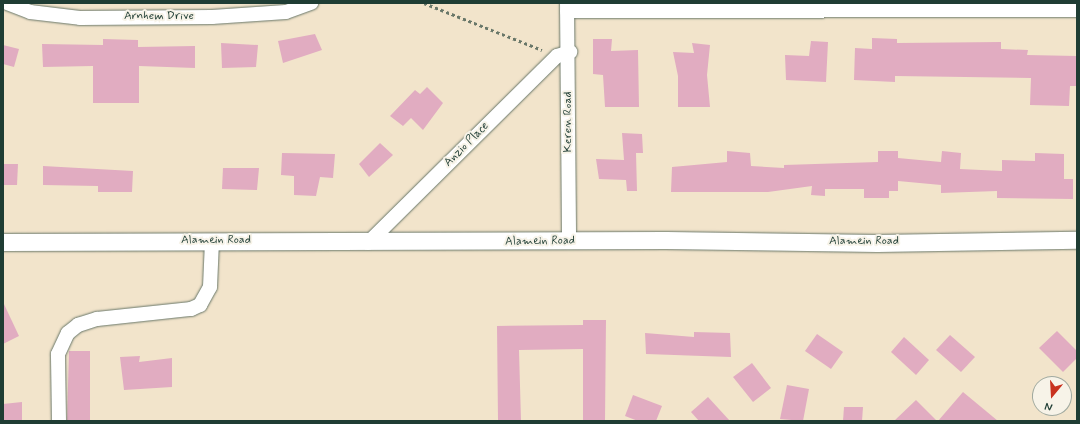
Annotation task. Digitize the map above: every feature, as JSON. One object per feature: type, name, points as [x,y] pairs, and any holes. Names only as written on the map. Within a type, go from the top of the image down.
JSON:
[{"type":"street","name":"Arnhem Drive","points":[[7,3],[30,12],[80,18],[212,17],[286,12],[311,3]]},
{"type":"street","name":"Keren Road","points":[[567,7],[563,54],[569,241]]},
{"type":"street","points":[[567,7],[1077,10]]},
{"type":"street","name":"Anzio Place","points":[[368,243],[563,54]]},
{"type":"street","name":"Alamein Road","points":[[3,242],[212,241],[368,243],[1077,240]]},
{"type":"street","points":[[60,421],[58,354],[68,333],[78,325],[97,319],[190,309],[200,305],[210,287],[212,241]]},
{"type":"path","points":[[424,3],[563,54]]},
{"type":"building","points":[[315,34],[322,50],[283,63],[278,41]]},
{"type":"building","points":[[872,38],[897,39],[897,43],[1001,42],[1001,49],[1028,50],[1027,55],[1077,56],[1077,86],[1070,86],[1069,106],[1030,105],[1031,78],[895,76],[895,82],[854,80],[855,48],[872,49]]},
{"type":"building","points":[[103,39],[138,40],[138,47],[195,46],[195,68],[139,66],[139,103],[93,103],[93,66],[43,67],[42,44],[103,45]]},
{"type":"building","points":[[593,39],[612,39],[611,51],[638,50],[639,107],[605,107],[603,75],[593,74]]},
{"type":"building","points":[[811,41],[828,42],[826,82],[786,80],[785,55],[809,56]]},
{"type":"building","points":[[221,43],[258,45],[256,67],[222,68]]},
{"type":"building","points":[[692,43],[710,45],[707,75],[710,107],[678,107],[678,76],[673,52],[694,53]]},
{"type":"building","points":[[3,45],[19,49],[14,67],[3,64]]},
{"type":"building","points":[[427,87],[443,103],[423,130],[411,118],[403,126],[390,116],[415,90],[420,94]]},
{"type":"building","points":[[622,133],[642,134],[643,153],[636,153],[637,191],[627,191],[626,180],[599,179],[596,159],[624,160]]},
{"type":"building","points":[[380,143],[393,155],[369,177],[359,164]]},
{"type":"building","points":[[727,151],[750,153],[751,166],[784,168],[784,165],[878,162],[878,151],[898,151],[898,158],[941,162],[942,151],[961,153],[960,169],[1002,171],[1002,160],[1035,161],[1035,153],[1064,154],[1064,179],[1073,179],[1073,199],[997,198],[997,191],[941,193],[941,185],[898,181],[898,191],[889,191],[889,198],[864,198],[864,189],[825,189],[825,196],[811,195],[812,186],[768,192],[671,192],[672,167],[727,162]]},
{"type":"building","points":[[282,153],[335,154],[333,178],[320,177],[316,196],[294,195],[294,176],[281,175]]},
{"type":"building","points":[[3,164],[18,164],[17,185],[3,185]]},
{"type":"building","points":[[43,166],[133,171],[132,192],[98,192],[98,186],[43,185]]},
{"type":"building","points":[[223,168],[259,168],[257,190],[222,189]]},
{"type":"building","points":[[3,302],[19,336],[3,344]]},
{"type":"building","points":[[583,320],[606,320],[605,421],[583,421],[583,349],[519,350],[521,421],[498,421],[497,326],[583,325]]},
{"type":"building","points":[[1057,331],[1077,351],[1077,358],[1063,372],[1039,348]]},
{"type":"building","points":[[694,332],[730,333],[731,357],[646,354],[645,333],[694,337]]},
{"type":"building","points":[[817,334],[843,352],[831,369],[805,351]]},
{"type":"building","points":[[950,335],[975,357],[961,372],[936,350]]},
{"type":"building","points":[[904,337],[929,360],[916,375],[891,352]]},
{"type":"building","points":[[69,351],[90,351],[90,421],[67,421]]},
{"type":"building","points":[[140,356],[139,362],[172,358],[172,387],[124,390],[120,357]]},
{"type":"building","points":[[752,363],[771,388],[753,402],[733,377]]},
{"type":"building","points":[[787,385],[809,389],[803,421],[780,419]]},
{"type":"building","points":[[963,392],[998,421],[938,421]]},
{"type":"building","points":[[633,395],[662,406],[656,421],[638,421],[625,416]]},
{"type":"building","points":[[708,397],[730,421],[699,421],[691,412]]},
{"type":"building","points":[[916,400],[937,421],[894,421]]},
{"type":"building","points":[[22,402],[22,421],[3,421],[3,404]]},
{"type":"building","points":[[844,407],[863,407],[862,421],[843,421]]}]
